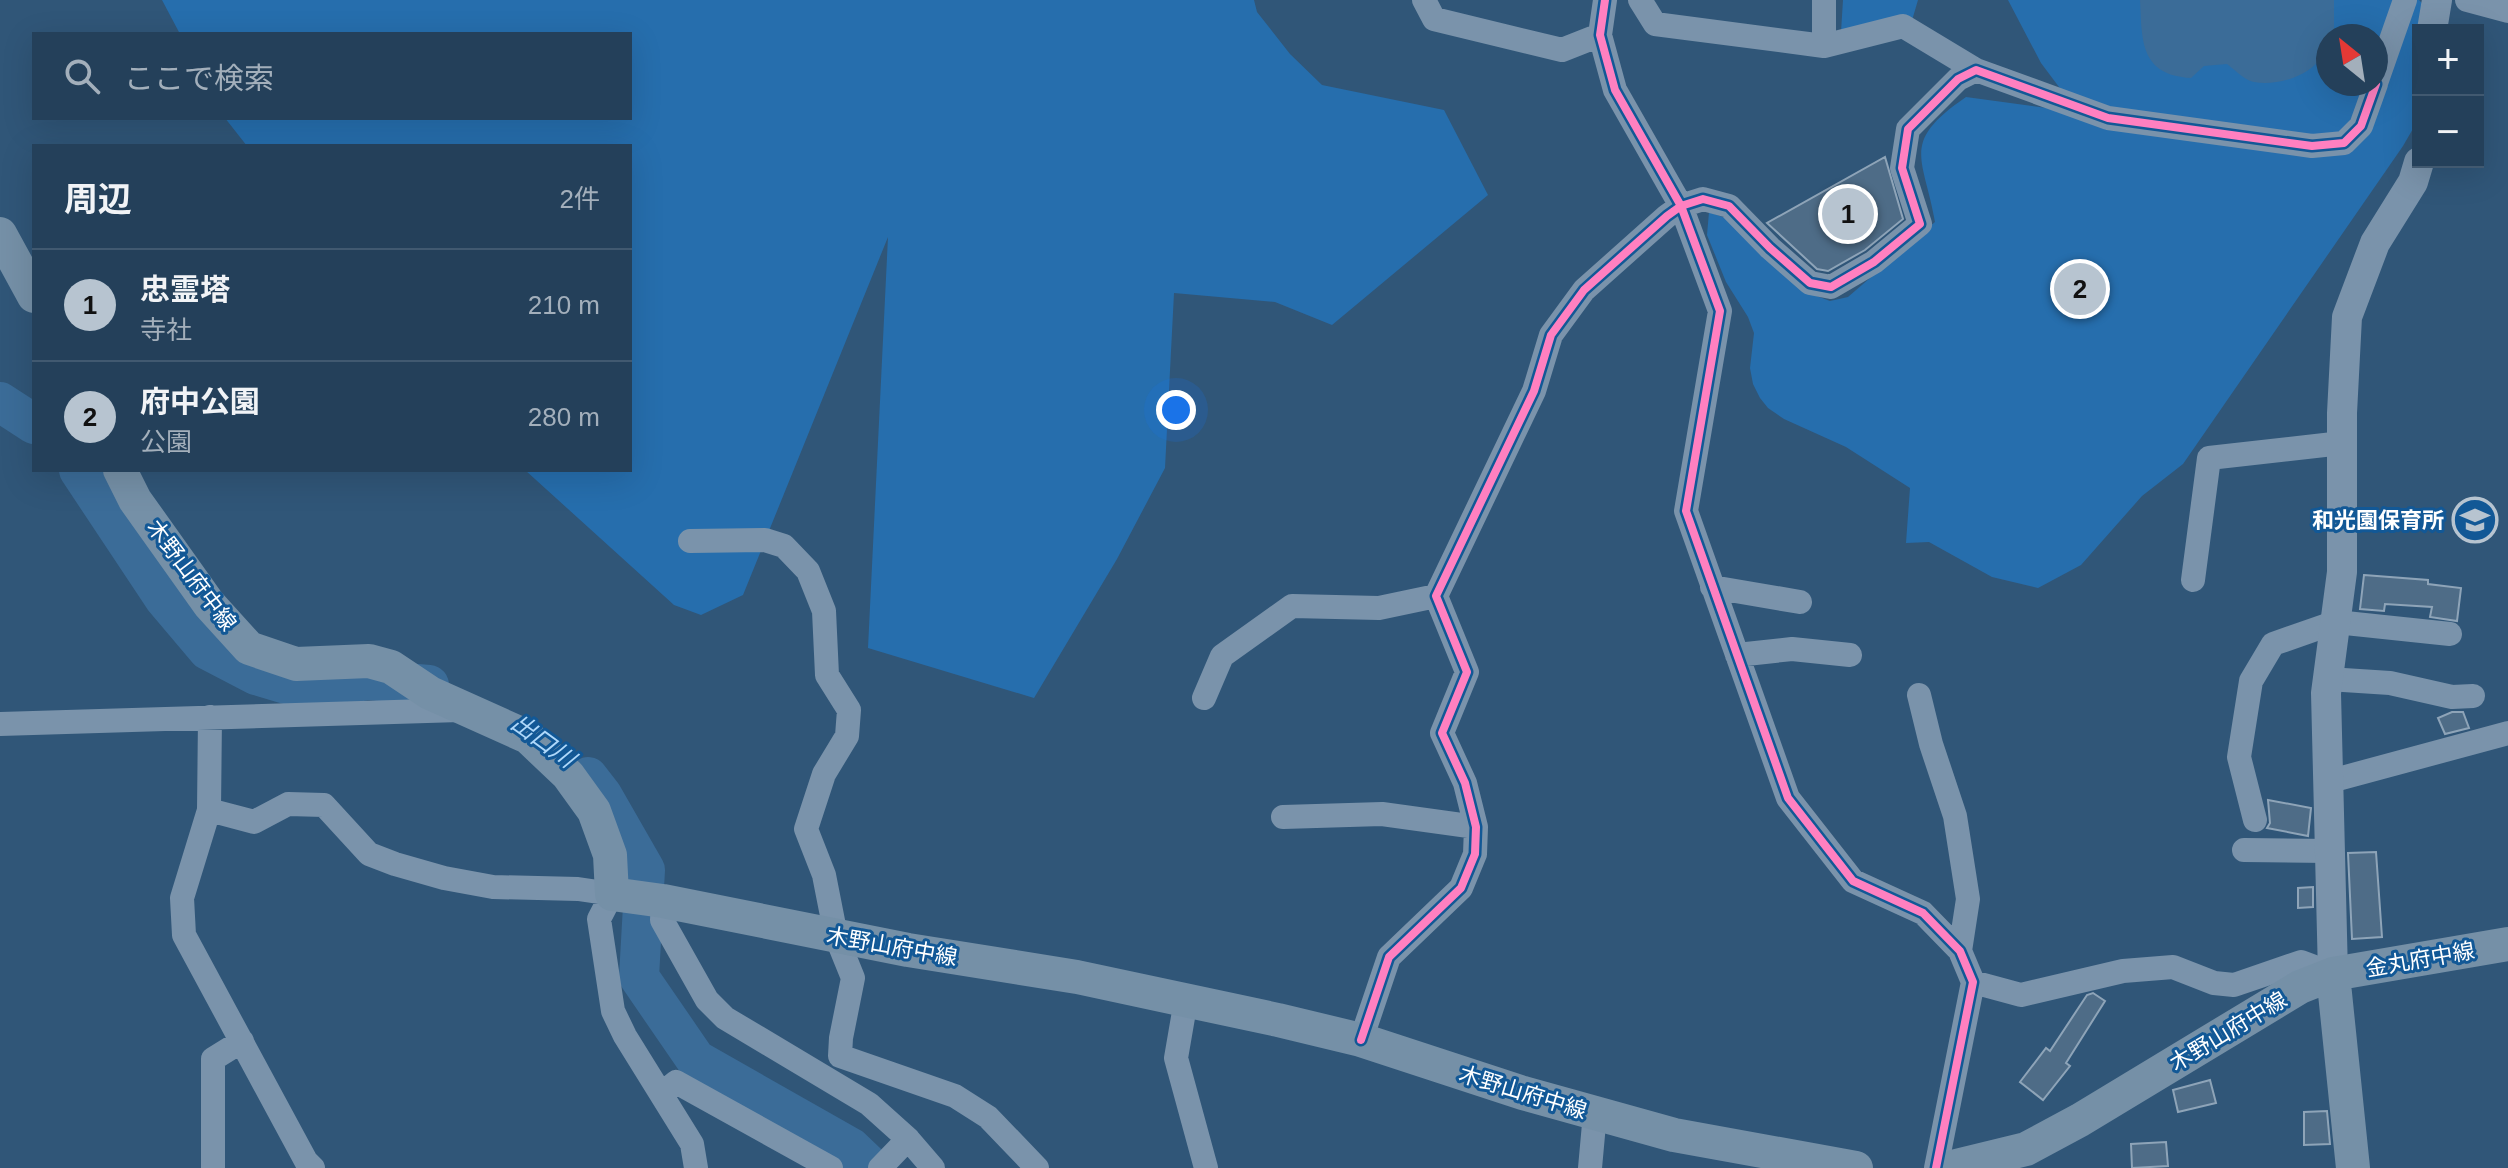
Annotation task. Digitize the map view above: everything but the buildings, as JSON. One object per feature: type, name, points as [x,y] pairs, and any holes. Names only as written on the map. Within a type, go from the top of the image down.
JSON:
[{"type":"main road","points":[[0,234],[32,292]]},
{"type":"main road","name":"木野山府中線","points":[[121,472],[135,500],[209,604],[249,648],[296,664],[369,661],[391,667],[430,693],[528,737],[568,775],[594,811],[610,855],[617,895],[663,901],[908,950],[1077,977],[1186,1000],[1361,1040],[1508,1089],[1674,1135],[1856,1168]]},
{"type":"main road","name":"金丸府中線","points":[[2333,974],[2508,944]]},
{"type":"main road","points":[[2333,974],[2353,1168]]},
{"type":"main road","name":"木野山府中線","points":[[1948,1168],[2026,1149],[2080,1120],[2300,987],[2333,974]]},
{"type":"street","points":[[1424,0],[1434,19],[1562,50],[1600,35]]},
{"type":"street","points":[[1605,0],[1600,35],[1615,90],[1681,206],[1720,311],[1686,511],[1788,798],[1853,881],[1923,913],[1960,951],[1973,982],[1936,1168]]},
{"type":"street","points":[[1640,0],[1655,24],[1824,46],[1903,26],[1976,70],[2108,118],[2312,146],[2344,143],[2361,126],[2371,96]]},
{"type":"street","points":[[1824,0],[1824,46]]},
{"type":"street","points":[[2388,49],[2405,0]]},
{"type":"street","points":[[2433,24],[2437,0]]},
{"type":"street","points":[[2467,0],[2508,11]]},
{"type":"street","points":[[1361,1040],[1389,957],[1461,888],[1475,854],[1476,827],[1465,783],[1442,733],[1467,672],[1436,596],[1534,391],[1551,335],[1584,290],[1681,206],[1703,199],[1729,206],[1810,283],[1831,287],[1874,262],[1920,224],[1902,168],[1908,129],[1958,79],[1976,70]]},
{"type":"street","points":[[1973,982],[2021,995],[2123,971],[2173,967],[2214,983],[2234,985],[2301,962],[2333,974],[2326,693],[2342,572],[2342,443],[2347,317],[2375,243],[2413,182],[2417,168]]},
{"type":"street","points":[[2193,580],[2209,458],[2342,443]]},
{"type":"street","points":[[690,541],[765,540],[784,546],[808,571],[824,611],[827,675],[849,710],[847,736],[824,774],[806,829],[824,875],[836,936],[853,978],[840,1056],[955,1096],[988,1117],[1037,1168]]},
{"type":"street","points":[[1712,587],[1800,602]]},
{"type":"street","points":[[1204,698],[1222,656],[1292,606],[1379,608],[1436,596]]},
{"type":"street","points":[[2255,820],[2239,757],[2251,681],[2273,644],[2336,622],[2450,634]]},
{"type":"street","points":[[1737,655],[1792,649],[1850,655]]},
{"type":"street","points":[[2328,679],[2390,683],[2452,697],[2473,696]]},
{"type":"street","points":[[1919,695],[1931,744],[1955,816],[1968,899],[1960,951]]},
{"type":"street","points":[[0,724],[471,710]]},
{"type":"street","points":[[210,717],[209,810],[182,898],[184,935],[313,1168]]},
{"type":"street","points":[[2327,782],[2508,733]]},
{"type":"street","points":[[209,810],[254,822],[288,804],[324,805],[369,854],[395,864],[444,878],[493,887],[578,889],[617,895],[599,919],[613,1011],[625,1036],[692,1144],[696,1168]]},
{"type":"street","points":[[1283,817],[1382,814],[1476,827]]},
{"type":"street","points":[[2244,850],[2329,851]]},
{"type":"street","points":[[663,901],[662,920],[707,1000],[725,1018],[869,1104],[893,1154],[933,1168]]},
{"type":"street","points":[[1186,1000],[1176,1058],[1206,1168]]},
{"type":"street","points":[[213,1168],[213,1059],[242,1041]]},
{"type":"street","points":[[661,1094],[676,1082],[831,1168]]},
{"type":"street","points":[[1590,1168],[1595,1113]]},
{"type":"shaded area","points":[[162,0],[1254,0],[1257,12],[1290,54],[1322,85],[1444,110],[1488,195],[1332,325],[1275,302],[1174,293],[1165,468],[1117,559],[1034,698],[868,648],[888,237],[743,595],[701,615],[674,605],[527,472],[632,472],[632,144],[245,144],[227,120],[632,120],[632,32],[179,32]]},
{"type":"shaded area","points":[[1843,0],[1918,0],[1908,34],[1840,48]]},
{"type":"shaded area","points":[[2008,0],[2419,0],[2425,6],[2420,24],[2412,24],[2412,130],[2403,146],[2183,464],[2142,496],[2081,565],[2038,588],[1992,577],[1929,542],[1906,543],[1910,488],[1846,447],[1784,419],[1768,408],[1753,384],[1750,368],[1754,333],[1748,317],[1726,282],[1707,235],[1709,212],[1728,219],[1814,295],[1830,301],[1848,297],[1935,222],[1921,152],[1931,127],[1945,113],[1966,97],[2054,109],[2062,91],[2041,63]]},
{"type":"shaded area","points":[[2140,0],[2334,0],[2334,24],[2316,24],[2316,63],[2302,74],[2278,82],[2254,82],[2227,64],[2204,66],[2191,78],[2174,75],[2153,63],[2147,53]]},
{"type":"waterway","name":"出口川","points":[[0,402],[32,423]]},
{"type":"waterway","name":"出口川","points":[[80,472],[164,598],[208,650],[256,675],[293,686],[318,688],[368,680],[429,685]]},
{"type":"waterway","name":"出口川","points":[[588,777],[602,795],[645,870],[639,977],[696,1060],[851,1148],[872,1168]]},
{"type":"cycle path","points":[[1605,0],[1600,35],[1615,90],[1681,206],[1720,311],[1686,511],[1788,798],[1853,881],[1923,913],[1960,951],[1973,982],[1936,1168]]},
{"type":"cycle path","points":[[1361,1040],[1389,957],[1461,888],[1475,854],[1476,827],[1465,783],[1442,733],[1467,672],[1436,596],[1534,391],[1551,335],[1584,290],[1667,216],[1681,206],[1703,199],[1729,206],[1810,283],[1831,287],[1874,262],[1920,224],[1902,168],[1908,129],[1958,79],[1976,70],[2108,118],[2312,146],[2344,143],[2361,126],[2372,96]]},
{"type":"place","name":"忠霊塔","points":[[1848,214]]},
{"type":"place","name":"府中公園","points":[[2080,289]]},
{"type":"place","name":"和光園保育所","points":[[2475,520]]}]
